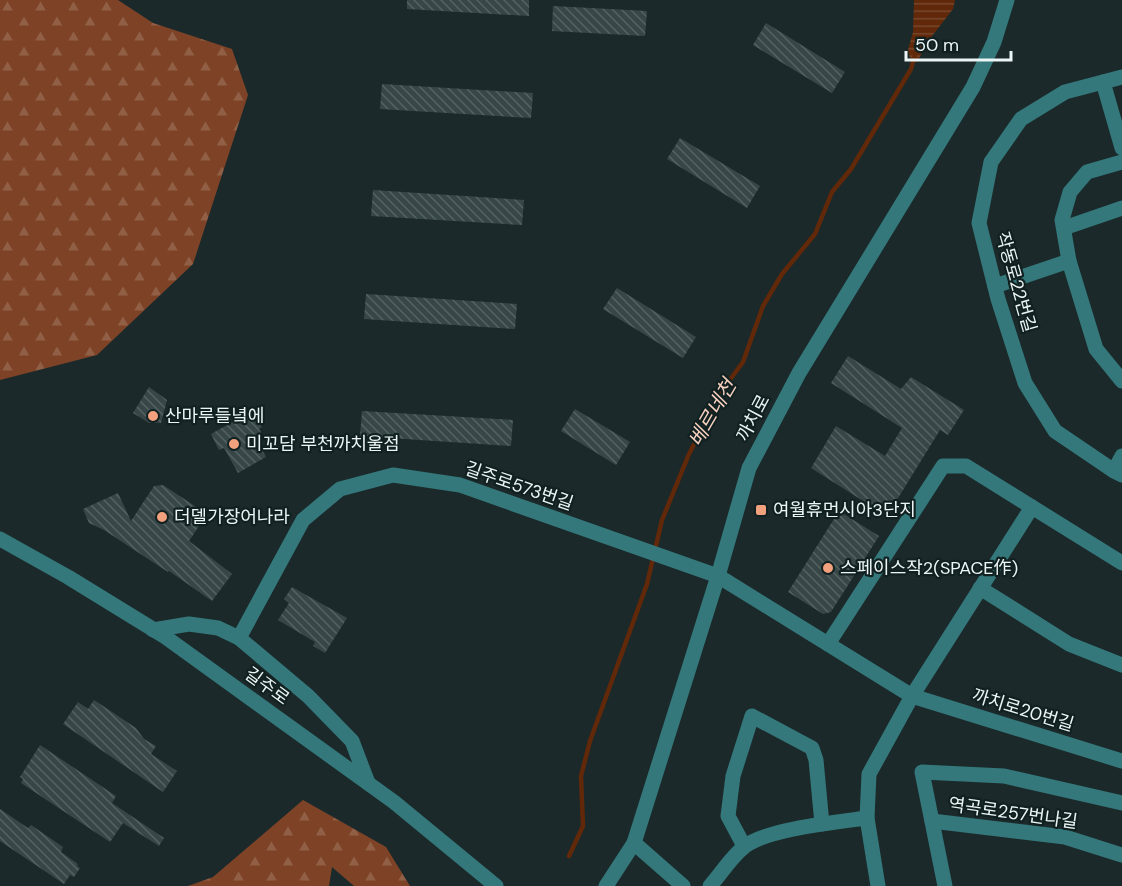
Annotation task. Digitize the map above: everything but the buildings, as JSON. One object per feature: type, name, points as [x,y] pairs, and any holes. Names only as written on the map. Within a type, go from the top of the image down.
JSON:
[{"type":"street","name":"까치로","points":[[606,886],[634,843],[718,576],[749,468],[799,373],[973,87],[994,42],[1007,0]]},
{"type":"street","name":"작동로22번길","points":[[1118,473],[1055,431],[1025,383],[995,286],[979,224],[991,162],[1021,119],[1065,92],[1122,77]]},
{"type":"street","points":[[1103,82],[1122,148]]},
{"type":"street","points":[[1122,162],[1087,172],[1070,192],[1062,220],[1069,261],[1096,349],[1122,381]]},
{"type":"street","points":[[1064,228],[1122,208]]},
{"type":"street","points":[[995,286],[1069,261]]},
{"type":"street","points":[[1118,473],[1122,456]]},
{"type":"street","points":[[828,644],[944,466],[966,466],[1122,563]]},
{"type":"street","name":"길주로573번길","points":[[239,638],[303,520],[340,489],[393,475],[460,485],[718,576]]},
{"type":"street","points":[[878,886],[867,818],[869,774],[912,696],[1032,507]]},
{"type":"street","name":"길주로","points":[[0,539],[68,577],[153,630],[369,783],[496,886]]},
{"type":"street","name":"까치로20번길","points":[[718,576],[912,696],[1122,760]]},
{"type":"street","points":[[980,588],[1069,644],[1122,665]]},
{"type":"street","points":[[153,630],[189,624],[218,628],[239,638],[308,696],[352,741],[369,783]]},
{"type":"street","points":[[744,846],[728,816],[733,776],[752,716],[812,748],[816,760],[822,824]]},
{"type":"street","points":[[945,886],[922,772],[1004,776],[1122,803]]},
{"type":"street","points":[[710,886],[744,846],[766,836],[822,824],[867,818]]},
{"type":"street","name":"역곡로257번나길","points":[[932,821],[1065,837],[1122,855]]},
{"type":"street","points":[[634,843],[683,886]]},
{"type":"green space","points":[[0,0],[118,0],[153,23],[232,49],[248,95],[193,264],[97,355],[0,380]]},
{"type":"green space","points":[[303,800],[386,847],[410,886],[354,886],[332,867],[329,886],[188,886],[213,877]]},
{"type":"shaded area","points":[[914,0],[955,0],[953,9],[929,40],[917,62],[910,58],[908,50],[913,32]]},
{"type":"waterway","name":"베르네천","points":[[569,856],[583,826],[581,776],[590,741],[647,584],[662,520],[689,454],[721,392],[743,362],[763,306],[782,274],[815,234],[832,192],[851,169],[911,69],[915,55]]},
{"type":"place","name":"산마루들녘에","points":[[153,416]]},
{"type":"place","name":"미꼬담 부천까치울점","points":[[234,444]]},
{"type":"place","name":"여월휴먼시아3단지","points":[[761,510]]},
{"type":"place","name":"더델가장어나라","points":[[162,517]]},
{"type":"place","name":"스페이스작2(SPACE作)","points":[[828,568]]}]
